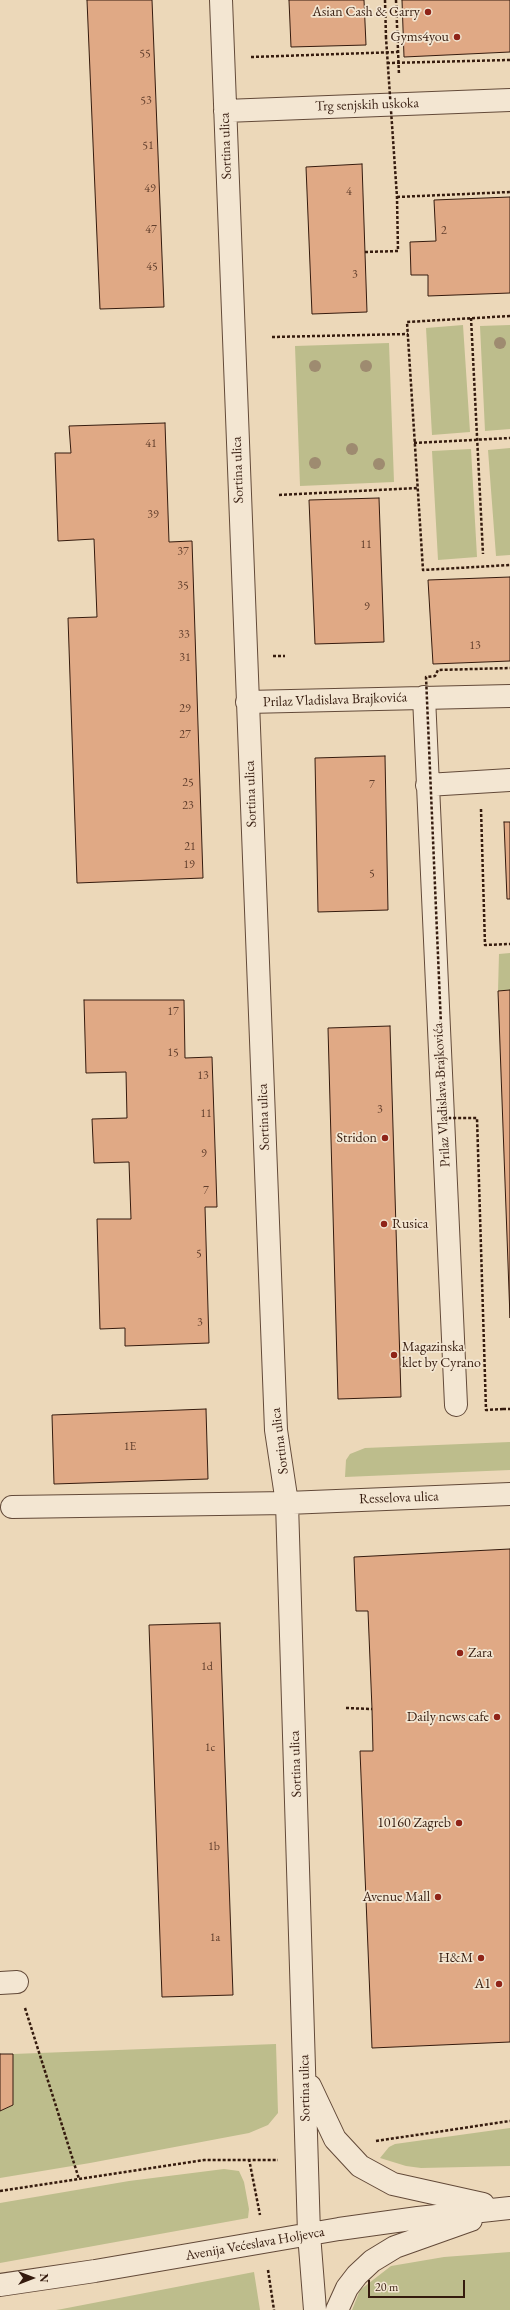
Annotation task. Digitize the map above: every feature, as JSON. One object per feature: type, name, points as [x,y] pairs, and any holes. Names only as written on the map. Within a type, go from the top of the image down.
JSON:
[{"type":"street","name":"Sortina ulica","points":[[221,0],[276,1430],[287,1502],[309,2234],[315,2310]]},
{"type":"street","name":"Trg senjskih uskoka","points":[[225,111],[510,100]]},
{"type":"street","name":"Prilaz Vladislava Brajkovića","points":[[247,702],[510,696]]},
{"type":"street","name":"Prilaz Vladislava Brajkovića","points":[[424,698],[456,1405]]},
{"type":"street","points":[[427,785],[510,780]]},
{"type":"street","name":"Resselova ulica","points":[[12,1507],[287,1502],[510,1494]]},
{"type":"street","points":[[305,2074],[321,2113],[335,2139],[360,2166],[393,2184],[507,2208]]},
{"type":"street","points":[[337,2310],[347,2288],[357,2274],[372,2261],[395,2248],[507,2208]]},
{"type":"street","name":"Avenija Većeslava Holjevca","points":[[0,2285],[95,2271],[309,2234],[418,2218],[507,2208]]},
{"type":"path","points":[[365,252],[398,251],[397,197],[387,63],[385,0]]},
{"type":"path","points":[[396,0],[401,104]]},
{"type":"path","points":[[223,58],[398,52]]},
{"type":"path","points":[[387,63],[510,60]]},
{"type":"path","points":[[397,197],[510,192]]},
{"type":"path","points":[[510,316],[407,322],[423,570],[510,565]]},
{"type":"path","points":[[471,318],[483,554]]},
{"type":"path","points":[[272,337],[408,334]]},
{"type":"path","points":[[414,443],[510,438]]},
{"type":"path","points":[[279,495],[417,488]]},
{"type":"path","points":[[510,668],[438,670],[435,676],[426,677],[445,1118],[477,1118],[486,1410],[510,1409]]},
{"type":"path","points":[[480,782],[485,945],[510,944]]},
{"type":"path","points":[[346,1708],[372,1709]]},
{"type":"path","points":[[8,1983],[79,2179]]},
{"type":"path","points":[[373,2142],[510,2121]]},
{"type":"path","points":[[249,2159],[260,2214]]},
{"type":"path","points":[[0,2192],[204,2160],[249,2159],[279,2160],[284,2162]]},
{"type":"path","points":[[268,2268],[274,2310]]},
{"type":"green space","points":[[463,325],[470,432],[432,435],[426,328]]},
{"type":"green space","points":[[510,325],[510,429],[485,431],[480,326]]},
{"type":"green space","points":[[389,343],[394,482],[300,486],[295,346]]},
{"type":"green space","points":[[510,448],[510,555],[496,556],[488,450]]},
{"type":"green space","points":[[471,449],[477,557],[438,560],[432,451]]},
{"type":"green space","points":[[510,953],[510,990],[498,991],[499,954]]},
{"type":"green space","points":[[510,1442],[510,1470],[345,1477],[346,1460],[350,1454],[365,1448]]},
{"type":"green space","points":[[276,2044],[278,2113],[268,2125],[249,2133],[90,2163],[0,2178],[0,2111],[13,2105],[13,2054]]},
{"type":"green space","points":[[510,2128],[510,2166],[421,2168],[406,2166],[380,2158],[389,2147],[395,2144]]},
{"type":"green space","points":[[224,2169],[239,2171],[244,2182],[249,2209],[248,2218],[0,2263],[0,2203],[129,2181]]},
{"type":"green space","points":[[510,2252],[510,2310],[352,2310],[360,2290],[391,2266],[444,2257]]},
{"type":"green space","points":[[254,2272],[260,2310],[56,2310],[62,2309]]},
{"type":"building","points":[[87,0],[152,0],[164,307],[100,309]]},
{"type":"building","points":[[289,0],[364,0],[366,45],[291,47]]},
{"type":"building","points":[[402,0],[510,0],[510,52],[404,57]]},
{"type":"building","points":[[362,164],[367,312],[312,314],[306,167]]},
{"type":"building","points":[[510,197],[510,293],[428,296],[428,275],[411,275],[410,242],[436,241],[434,200]]},
{"type":"building","points":[[165,423],[169,542],[192,541],[203,878],[77,883],[68,618],[97,617],[94,539],[58,541],[55,453],[71,453],[69,426]]},
{"type":"building","points":[[379,498],[384,642],[315,644],[309,500]]},
{"type":"building","points":[[510,577],[510,661],[433,664],[428,580]]},
{"type":"building","points":[[385,756],[388,910],[318,912],[315,758]]},
{"type":"building","points":[[504,822],[510,822],[510,899],[507,899]]},
{"type":"building","points":[[510,990],[510,1318],[498,991]]},
{"type":"building","points":[[84,1000],[184,1000],[185,1058],[212,1057],[217,1207],[205,1207],[209,1343],[125,1346],[125,1328],[100,1329],[97,1219],[131,1219],[129,1162],[94,1163],[92,1119],[127,1118],[126,1072],[86,1073]]},
{"type":"building","points":[[390,1026],[401,1397],[338,1399],[328,1028]]},
{"type":"building","points":[[206,1409],[208,1479],[54,1484],[52,1415]]},
{"type":"building","name":"Avenue Mall","points":[[510,1549],[510,2042],[372,2048],[360,1751],[373,1751],[372,1709],[368,1611],[356,1611],[354,1557]]},
{"type":"building","points":[[220,1623],[233,1995],[162,1997],[149,1625]]},
{"type":"building","points":[[0,2054],[13,2054],[13,2105],[0,2111]]},
{"type":"place","name":"Asian Cash & Carry","points":[[428,12]]},
{"type":"place","name":"Gyms4you","points":[[457,37]]},
{"type":"place","name":"Stridon","points":[[385,1138]]},
{"type":"place","name":"Rusica","points":[[384,1224]]},
{"type":"place","name":"Magazinska klet by Cyrano","points":[[394,1355]]},
{"type":"place","name":"Zara","points":[[460,1653]]},
{"type":"place","name":"Daily news cafe","points":[[497,1717]]},
{"type":"place","name":"10160 Zagreb","points":[[459,1823]]},
{"type":"place","name":"Avenue Mall","points":[[438,1897]]},
{"type":"place","name":"H&M","points":[[481,1958]]},
{"type":"place","name":"A1","points":[[499,1984]]}]
